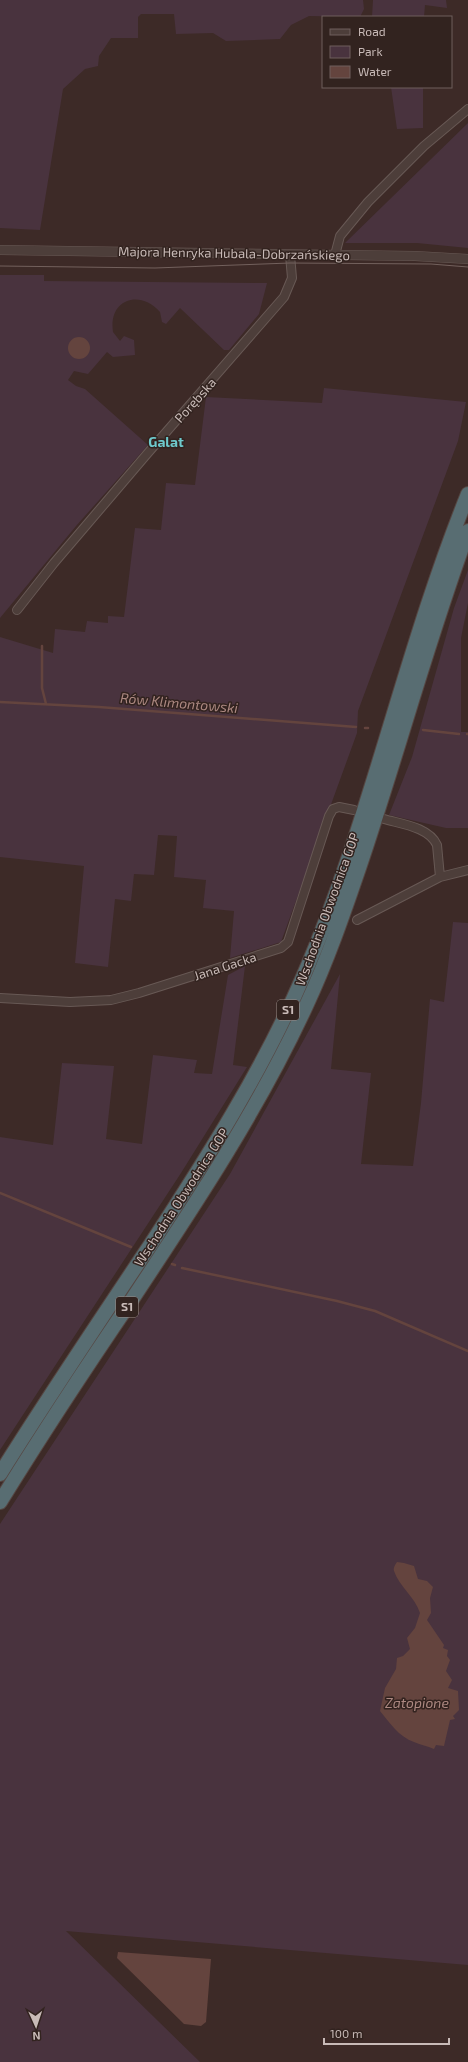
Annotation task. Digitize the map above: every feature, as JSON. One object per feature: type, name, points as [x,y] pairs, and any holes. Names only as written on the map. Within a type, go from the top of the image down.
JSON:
[{"type":"highway","name":"Wschodnia Obwodnica GOP","points":[[0,1474],[205,1161],[244,1097],[272,1046],[304,977],[338,888],[430,595],[468,494]]},
{"type":"highway","name":"Wschodnia Obwodnica GOP","points":[[0,1502],[238,1136],[274,1073],[306,1006],[337,932],[367,843],[434,628],[468,531]]},
{"type":"street","points":[[335,254],[340,236],[368,202],[424,146],[468,109]]},
{"type":"street","name":"Majora Henryka Hubala-Dobrzańskiego","points":[[0,250],[335,254],[468,258]]},
{"type":"street","name":"Porębska","points":[[17,610],[54,563],[284,297],[292,278],[290,254]]},
{"type":"street","name":"Jana Gacka","points":[[0,998],[70,1002],[111,1000],[139,993],[281,948],[288,942],[329,816],[333,809],[339,807],[354,810]]},
{"type":"street","points":[[384,820],[417,829],[430,835],[435,840],[437,845],[440,877]]},
{"type":"street","points":[[357,920],[440,877],[468,870]]},
{"type":"green space","points":[[0,0],[363,0],[364,9],[360,16],[309,16],[291,25],[280,39],[226,41],[213,33],[176,34],[174,14],[141,14],[138,17],[138,38],[111,38],[99,56],[98,66],[85,69],[63,89],[40,230],[0,228]]},
{"type":"green space","points":[[373,0],[446,0],[447,8],[425,5],[424,16],[372,16]]},
{"type":"green space","points":[[391,88],[423,88],[423,128],[397,129]]},
{"type":"green space","points":[[468,123],[468,248],[417,243],[345,243]]},
{"type":"green space","points":[[0,275],[44,275],[44,281],[267,283],[259,314],[229,350],[224,350],[180,308],[166,324],[162,322],[160,312],[152,305],[144,301],[127,301],[120,305],[115,312],[113,332],[120,341],[124,336],[134,340],[135,355],[113,357],[107,352],[88,374],[74,371],[68,380],[76,386],[85,389],[148,445],[76,526],[0,618]]},
{"type":"green space","points":[[324,388],[466,402],[458,441],[358,711],[357,733],[281,942],[230,958],[234,911],[203,908],[206,880],[174,877],[177,836],[158,835],[154,875],[134,874],[131,901],[115,899],[108,967],[75,963],[84,866],[0,857],[0,637],[53,653],[55,629],[85,632],[87,621],[108,623],[108,616],[124,617],[135,528],[161,530],[166,483],[195,485],[206,397],[322,403]]},
{"type":"green space","points":[[468,570],[468,603],[461,638],[461,732],[468,732],[468,828],[446,828],[389,815],[412,757],[454,608]]},
{"type":"green space","points":[[453,922],[468,923],[468,1965],[66,1931],[200,2062],[0,2062],[0,1524],[230,1174],[340,974],[331,1069],[371,1073],[361,1164],[413,1166],[421,1103],[430,999],[444,1002]]},
{"type":"green space","points":[[245,966],[233,1065],[247,1067],[181,1173],[0,1450],[0,1137],[53,1145],[62,1063],[114,1066],[106,1139],[142,1144],[153,1055],[197,1060],[194,1073],[212,1074],[228,975]]},
{"type":"water","points":[[79,337],[87,340],[90,348],[87,356],[79,359],[71,356],[68,348],[71,340]]},
{"type":"water","name":"Zatopione","points":[[397,1562],[414,1566],[418,1579],[427,1581],[433,1587],[430,1598],[431,1613],[427,1620],[444,1645],[443,1648],[448,1650],[447,1656],[450,1660],[446,1671],[452,1680],[448,1688],[458,1691],[459,1710],[453,1716],[455,1719],[450,1720],[444,1746],[436,1745],[434,1749],[404,1737],[380,1711],[385,1688],[396,1669],[397,1658],[403,1656],[410,1649],[407,1638],[415,1628],[420,1613],[415,1602],[396,1576],[394,1569]]},
{"type":"water","points":[[118,1952],[211,1959],[206,2022],[201,2026],[184,2024],[117,1958]]},
{"type":"waterway","points":[[42,646],[42,688],[46,704]]},
{"type":"waterway","name":"Rów Klimontowski","points":[[0,702],[99,707],[356,727]]},
{"type":"waterway","name":"Rów Klimontowski","points":[[423,730],[459,734]]},
{"type":"waterway","points":[[0,1193],[131,1247]]},
{"type":"waterway","points":[[182,1268],[337,1301],[375,1311],[468,1351]]},
{"type":"tram line","points":[[0,266],[155,268],[290,263],[431,264],[468,267]]},
{"type":"district","name":"Galat","points":[[166,442]]}]
